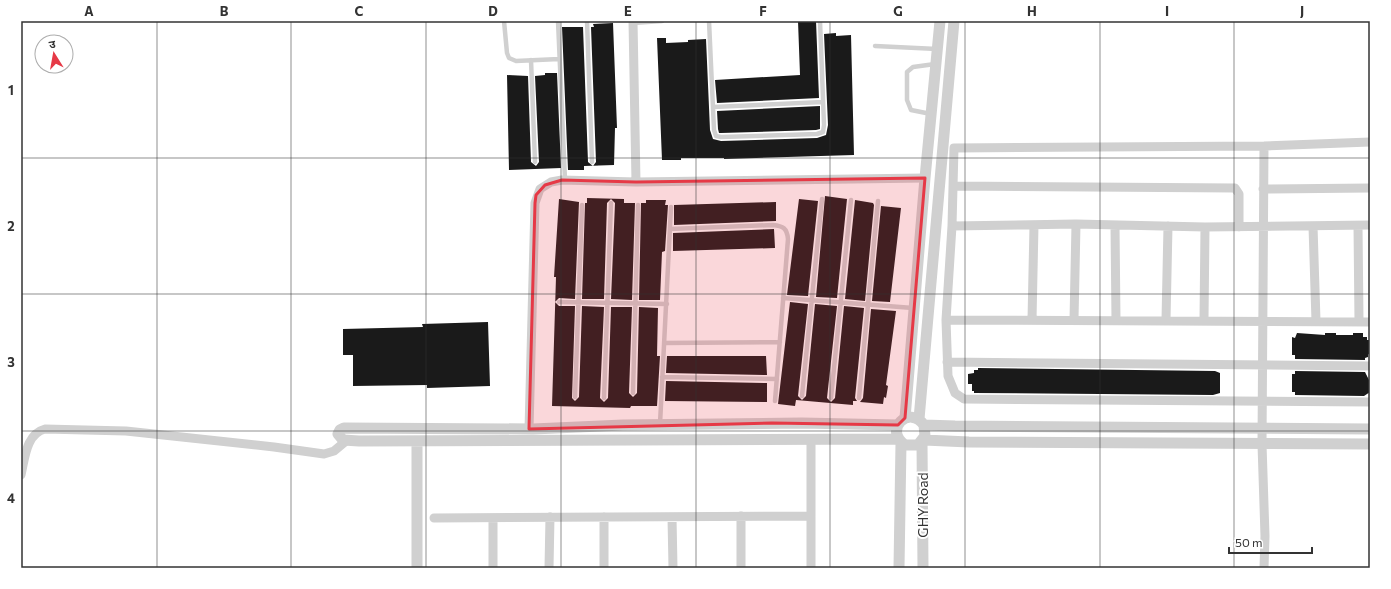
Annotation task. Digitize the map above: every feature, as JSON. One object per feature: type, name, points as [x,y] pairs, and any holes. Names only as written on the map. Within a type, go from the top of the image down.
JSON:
[{"type":"street","points":[[940,21],[914,308],[901,422],[896,435],[899,441],[905,446],[914,447],[923,441],[1370,444]]},
{"type":"street","points":[[923,441],[926,432],[922,422],[954,21]]},
{"type":"street","points":[[633,22],[636,182]]},
{"type":"street","points":[[1370,142],[1264,146],[954,148],[952,226],[946,320],[948,376],[955,392],[964,399],[1370,402]]},
{"type":"street","points":[[1264,146],[1262,320],[1262,444],[1265,536],[1264,568]]},
{"type":"street","points":[[529,429],[535,203],[536,194],[540,189],[551,182],[565,180],[636,182],[925,178]]},
{"type":"street","points":[[953,186],[1235,188],[1238,194],[1239,227]]},
{"type":"street","points":[[1263,189],[1370,188]]},
{"type":"street","points":[[952,226],[1076,224],[1263,227],[1370,225]]},
{"type":"street","points":[[1074,320],[1076,224]]},
{"type":"street","points":[[1032,320],[1034,225]]},
{"type":"street","points":[[1115,225],[1116,320]]},
{"type":"street","points":[[1166,320],[1168,226]]},
{"type":"street","points":[[1313,226],[1316,321]]},
{"type":"street","points":[[1358,226],[1358,321]]},
{"type":"street","points":[[1204,320],[1205,227]]},
{"type":"street","points":[[946,320],[1262,320],[1370,322]]},
{"type":"street","points":[[947,362],[1370,366]]},
{"type":"street","points":[[899,441],[346,441],[341,439],[339,432],[341,429],[529,429],[660,425],[901,422],[909,417],[922,422],[1262,428],[1370,428]]},
{"type":"street","points":[[21,475],[32,436],[37,431],[45,429],[126,431],[324,454],[334,451],[346,441]]},
{"type":"street","points":[[811,440],[811,568]]},
{"type":"street","points":[[417,441],[417,568]]},
{"type":"street","name":"GHY Road","points":[[899,441],[899,568]]},
{"type":"street","name":"GHY Road","points":[[923,441],[923,568]]},
{"type":"street","points":[[741,516],[741,568]]},
{"type":"street","points":[[434,518],[811,516]]},
{"type":"street","points":[[549,568],[550,517]]},
{"type":"street","points":[[604,517],[604,568]]},
{"type":"street","points":[[672,517],[673,568]]},
{"type":"street","points":[[493,518],[493,568]]},
{"type":"lane","points":[[504,21],[507,53],[509,58],[516,61],[559,59]]},
{"type":"lane","points":[[558,21],[565,180]]},
{"type":"lane","points":[[587,21],[592,162]]},
{"type":"lane","points":[[633,22],[662,21]]},
{"type":"lane","points":[[709,21],[714,130],[718,137],[818,134],[824,130],[820,21]]},
{"type":"lane","points":[[875,46],[937,49]]},
{"type":"lane","points":[[531,60],[534,162]]},
{"type":"lane","points":[[931,114],[911,110],[907,100],[906,72],[913,66],[936,64]]},
{"type":"lane","points":[[713,107],[823,102]]},
{"type":"lane","points":[[802,396],[822,199]]},
{"type":"lane","points":[[831,398],[851,200]]},
{"type":"lane","points":[[859,398],[878,201]]},
{"type":"lane","points":[[604,398],[610,204]]},
{"type":"lane","points":[[575,397],[577,302],[582,205]]},
{"type":"lane","points":[[633,393],[638,205]]},
{"type":"lane","points":[[660,425],[671,207]]},
{"type":"lane","points":[[670,229],[782,226],[786,229],[788,239],[775,402]]},
{"type":"lane","points":[[783,298],[914,308]]},
{"type":"lane","points":[[559,302],[667,304]]},
{"type":"lane","points":[[664,344],[780,342]]},
{"type":"lane","points":[[662,376],[777,380]]},
{"type":"highlighted area","points":[[925,178],[905,418],[898,425],[772,423],[529,429],[535,203],[536,195],[545,185],[562,180],[636,182]]},
{"type":"building","points":[[798,21],[816,21],[819,98],[717,103],[715,80],[800,75]]},
{"type":"building","points":[[613,23],[617,128],[615,128],[614,165],[593,166],[596,162],[591,27],[594,27],[593,24]]},
{"type":"building","points":[[562,27],[583,27],[588,162],[593,166],[584,166],[584,170],[568,170]]},
{"type":"building","points":[[836,33],[836,36],[851,35],[854,155],[724,159],[681,158],[681,160],[662,160],[657,38],[666,38],[666,43],[706,39],[710,130],[713,139],[721,141],[817,138],[826,135],[828,125],[824,34]]},
{"type":"building","points":[[545,73],[557,73],[561,168],[509,170],[507,75],[528,76],[531,162],[536,166],[539,162],[535,76],[545,75]]},
{"type":"building","points":[[820,106],[820,129],[816,130],[719,133],[718,129],[717,111]]},
{"type":"building","points":[[825,196],[847,199],[837,298],[816,297]]},
{"type":"building","points":[[587,198],[624,199],[624,203],[635,203],[632,300],[611,299],[615,203],[611,199],[607,203],[604,299],[582,299],[585,203],[587,203]]},
{"type":"building","points":[[559,199],[579,202],[575,299],[559,298],[555,302],[556,277],[554,277]]},
{"type":"building","points":[[799,199],[818,201],[808,296],[787,295]]},
{"type":"building","points":[[646,200],[666,200],[665,205],[668,205],[665,251],[662,252],[660,300],[639,300],[641,203],[646,203]]},
{"type":"building","points":[[855,200],[873,203],[874,205],[865,301],[845,299]]},
{"type":"building","points":[[776,202],[776,221],[674,225],[674,205]]},
{"type":"building","points":[[881,206],[901,208],[890,302],[872,301]]},
{"type":"building","points":[[774,229],[775,248],[673,251],[673,233]]},
{"type":"building","points":[[555,302],[559,306],[575,306],[572,398],[575,401],[579,397],[582,306],[604,307],[600,398],[604,402],[608,398],[611,307],[632,307],[629,393],[633,397],[637,393],[639,307],[658,308],[657,356],[660,356],[657,406],[631,406],[630,408],[552,406]]},
{"type":"building","points":[[790,302],[808,304],[798,396],[802,400],[806,396],[815,304],[837,306],[827,398],[831,402],[835,398],[844,306],[864,308],[855,398],[857,401],[853,401],[853,405],[796,400],[795,406],[778,404]]},
{"type":"building","points":[[871,309],[896,311],[886,385],[888,386],[886,398],[884,397],[883,404],[860,402],[863,398]]},
{"type":"building","points":[[488,322],[490,386],[427,388],[427,385],[353,386],[353,355],[343,355],[343,329],[423,327],[422,324]]},
{"type":"building","points":[[1297,333],[1325,335],[1325,333],[1336,333],[1336,335],[1353,335],[1353,333],[1363,333],[1363,337],[1367,337],[1367,340],[1369,340],[1370,355],[1368,354],[1368,357],[1365,358],[1365,360],[1295,359],[1295,355],[1292,355],[1292,337],[1295,338]]},
{"type":"building","points":[[667,356],[766,356],[767,375],[666,373]]},
{"type":"building","points":[[978,368],[1215,371],[1220,373],[1220,393],[1213,395],[974,393],[974,391],[972,391],[972,384],[968,384],[968,374],[974,373],[974,370],[978,370]]},
{"type":"building","points":[[1295,371],[1365,372],[1370,382],[1370,392],[1364,396],[1295,395],[1295,392],[1292,392],[1292,374],[1295,374]]},
{"type":"building","points":[[666,381],[767,383],[767,402],[665,401]]}]
